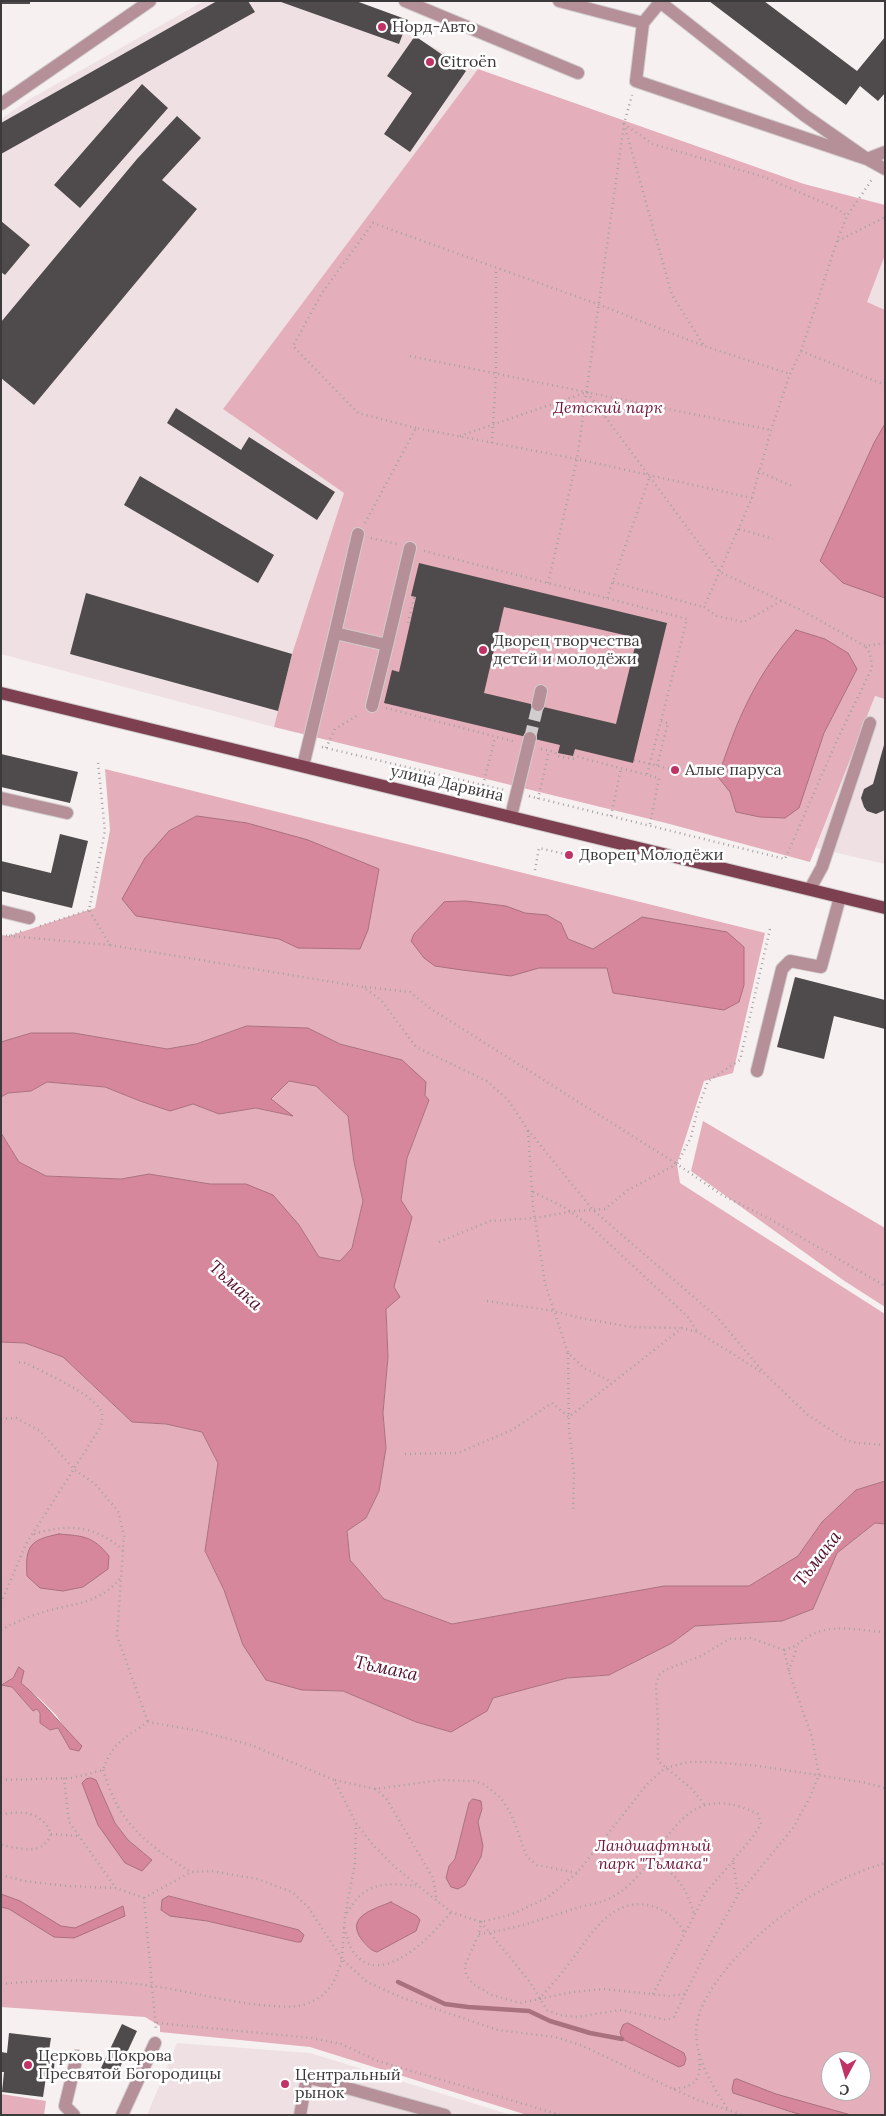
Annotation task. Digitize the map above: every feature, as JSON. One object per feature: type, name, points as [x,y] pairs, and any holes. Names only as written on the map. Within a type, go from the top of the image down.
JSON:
[{"type":"main road","name":"улица Дарвина","points":[[1,693],[885,908]]},
{"type":"street","points":[[1,104],[150,1]]},
{"type":"street","points":[[405,1],[578,73]]},
{"type":"street","points":[[560,1],[643,23]]},
{"type":"street","points":[[883,168],[867,159],[804,115],[660,1],[643,23],[636,81],[867,159],[885,152]]},
{"type":"street","points":[[303,766],[358,534]]},
{"type":"street","points":[[372,706],[410,548]]},
{"type":"street","points":[[335,633],[387,645]]},
{"type":"street","points":[[538,704],[541,692]]},
{"type":"street","points":[[810,889],[822,867],[870,723]]},
{"type":"street","points":[[511,816],[530,738]]},
{"type":"street","points":[[1,798],[67,813]]},
{"type":"street","points":[[757,1072],[782,969],[790,962],[821,968],[840,897]]},
{"type":"street","points":[[1,911],[30,925]]},
{"type":"street","points":[[122,2115],[154,2043]]},
{"type":"street","points":[[74,2115],[65,2106],[77,2056]]},
{"type":"street","points":[[300,2115],[307,2077],[445,2115]]},
{"type":"path","points":[[548,583],[577,459],[624,124],[636,81]]},
{"type":"path","points":[[624,124],[653,144],[764,177],[836,208],[847,216]]},
{"type":"path","points":[[624,124],[672,295],[704,346]]},
{"type":"path","points":[[704,607],[752,498],[771,430],[790,374],[801,351],[847,216],[883,168]]},
{"type":"path","points":[[837,241],[885,217]]},
{"type":"path","points":[[752,498],[577,459],[416,428],[358,413],[293,346],[322,293],[373,223],[600,305],[704,346],[790,374]]},
{"type":"path","points":[[492,443],[496,374],[496,268]]},
{"type":"path","points":[[801,351],[885,385]]},
{"type":"path","points":[[410,356],[771,430]]},
{"type":"path","points":[[458,437],[587,392]]},
{"type":"path","points":[[308,744],[785,859],[838,738],[872,668],[870,653],[865,646],[803,611],[720,572],[587,392]]},
{"type":"path","points":[[416,428],[358,534],[687,619],[647,774]]},
{"type":"path","points":[[758,471],[794,487]]},
{"type":"path","points":[[608,598],[650,476]]},
{"type":"path","points":[[738,529],[773,539]]},
{"type":"path","points":[[613,582],[704,607],[717,616],[744,622],[781,600]]},
{"type":"path","points":[[865,646],[885,643]]},
{"type":"path","points":[[326,748],[335,728],[372,706]]},
{"type":"path","points":[[657,766],[668,723],[661,721]]},
{"type":"path","points":[[483,785],[496,737]]},
{"type":"path","points":[[538,799],[549,750]]},
{"type":"path","points":[[634,760],[675,770]]},
{"type":"path","points":[[98,763],[105,831],[89,910],[110,945]]},
{"type":"path","points":[[611,816],[621,768]]},
{"type":"path","points":[[535,870],[539,848],[569,855]]},
{"type":"path","points":[[9,936],[30,925],[89,910]]},
{"type":"path","points":[[439,1242],[490,1221],[535,1218],[570,1211],[605,1209],[628,1190],[677,1164],[691,1136],[698,1108],[708,1081],[740,1060],[770,929]]},
{"type":"path","points":[[1,935],[110,945],[410,992],[431,1009],[677,1164],[722,1195],[768,1218],[885,1286]]},
{"type":"path","points":[[363,986],[381,1000],[416,1047],[487,1081],[508,1100],[528,1130],[593,1210],[717,1316],[766,1375],[808,1415],[846,1440],[857,1443],[885,1445]]},
{"type":"path","points":[[528,1130],[532,1192],[545,1283],[568,1353],[569,1416],[574,1473],[573,1510]]},
{"type":"path","points":[[532,1192],[570,1211],[590,1226],[688,1316],[698,1332]]},
{"type":"path","points":[[486,1301],[554,1311],[580,1318],[631,1327],[682,1328],[698,1332],[766,1375]]},
{"type":"path","points":[[569,1416],[682,1328]]},
{"type":"path","points":[[568,1353],[584,1368],[612,1382]]},
{"type":"path","points":[[1,1602],[28,1541],[75,1470],[100,1428],[103,1416],[100,1409],[87,1396],[26,1363],[17,1362]]},
{"type":"path","points":[[405,1454],[458,1453],[512,1430],[552,1404],[569,1416]]},
{"type":"path","points":[[1,1420],[16,1418],[40,1431],[75,1470],[95,1484],[118,1511],[124,1536],[117,1636],[148,1722]]},
{"type":"path","points":[[28,1541],[35,1533],[59,1527],[81,1528],[109,1538],[123,1550]]},
{"type":"path","points":[[1,1630],[37,1614],[89,1602],[112,1589],[122,1576]]},
{"type":"path","points":[[704,1804],[692,1789],[665,1768],[658,1760],[656,1685],[659,1675],[665,1670],[701,1656],[729,1639],[751,1638],[784,1650],[797,1646],[811,1635],[830,1628],[885,1632]]},
{"type":"path","points":[[789,1672],[797,1646]]},
{"type":"path","points":[[481,1922],[529,1981],[548,2010],[560,2015],[576,2017],[620,2010],[668,2020],[674,2017],[710,1944],[738,1895],[793,1828],[810,1797],[818,1775],[812,1737],[789,1672],[784,1650]]},
{"type":"path","points":[[191,1872],[162,1854],[134,1828],[116,1804],[103,1770],[108,1754],[119,1742],[148,1722],[200,1731],[251,1745],[334,1780],[376,1789],[440,1780],[463,1780],[485,1785],[501,1798],[511,1814],[527,1857],[537,1864],[577,1873]]},
{"type":"path","points":[[334,1780],[356,1823],[373,1845],[394,1867],[451,1912],[481,1922],[510,1915],[547,1898],[577,1873],[648,1783],[665,1768],[688,1762],[759,1766],[862,1782],[885,1788]]},
{"type":"path","points":[[1,1780],[64,1778],[103,1770]]},
{"type":"path","points":[[64,1778],[69,1822],[116,1888]]},
{"type":"path","points":[[376,1789],[386,1798],[433,1878],[436,1901]]},
{"type":"path","points":[[479,1934],[519,1927],[612,1898],[629,1886],[666,1838],[688,1814],[704,1804],[726,1803],[745,1807],[758,1814],[760,1824],[752,1838],[707,1891],[653,1994]]},
{"type":"path","points":[[1,1815],[19,1811],[30,1814],[49,1826],[51,1834],[44,1847],[35,1850],[1,1845]]},
{"type":"path","points":[[1,1984],[40,1980],[97,1980],[154,1986],[233,2002],[292,2007],[306,2004],[328,1991],[335,1982],[342,1959],[345,1916],[355,1863],[356,1823]]},
{"type":"path","points":[[51,1834],[78,1836]]},
{"type":"path","points":[[653,1856],[679,1879],[689,1897],[694,1917]]},
{"type":"path","points":[[733,1860],[738,1895]]},
{"type":"path","points":[[672,2089],[689,2087],[698,2078],[700,2070],[696,2032],[703,2005],[713,1986],[747,1946],[764,1929],[814,1895],[867,1869],[885,1863]]},
{"type":"path","points":[[1,1875],[24,1881],[67,1886],[116,1888],[144,1898],[191,1872],[212,1871],[257,1878],[292,1892],[308,1907],[342,1959],[367,1982],[403,1998],[498,2030],[555,2037],[581,2045],[672,2089],[743,2115]]},
{"type":"path","points":[[345,1916],[355,1899],[366,1890],[396,1884],[418,1886]]},
{"type":"path","points":[[144,1898],[157,2023],[154,2043]]},
{"type":"path","points":[[539,1999],[611,1914],[626,1906],[642,1904],[665,1910],[680,1923],[685,1934]]},
{"type":"path","points":[[344,1928],[352,1950],[363,1961],[376,1967],[416,1949],[434,1934],[451,1912]]},
{"type":"path","points":[[481,1922],[479,1934],[465,1965],[466,1976],[473,1984],[492,1995],[520,2003],[573,1992],[604,1989],[668,1996],[685,1994]]},
{"type":"path","points":[[157,2023],[312,2038],[341,2044],[378,2061],[561,2115]]},
{"type":"path","points":[[698,2050],[709,2080],[727,2110]]},
{"type":"shaded area","points":[[204,1],[341,1],[478,69],[223,409],[344,493],[292,654],[274,727],[1,654],[1,119],[30,99]]},
{"type":"shaded area","points":[[885,255],[885,310],[866,303]]},
{"type":"shaded area","points":[[875,696],[885,699],[885,864],[816,848]]},
{"type":"shaded area","name":"Центральный рынок","points":[[177,2043],[310,2053],[511,2115],[147,2115]]},
{"type":"green space","name":"Детский парк","points":[[478,69],[804,184],[885,205],[885,255],[867,302],[885,310],[885,699],[875,696],[810,862],[666,823],[274,727],[292,654],[344,493],[223,409]]},
{"type":"green space","points":[[105,769],[765,933],[733,1073],[704,1081],[677,1164],[680,1183],[885,1314],[885,1481],[856,1490],[822,1522],[798,1556],[749,1586],[664,1586],[452,1624],[384,1599],[350,1560],[347,1531],[366,1518],[379,1491],[386,1448],[383,1413],[388,1357],[386,1309],[412,1217],[401,1200],[407,1158],[429,1100],[402,1060],[340,1044],[308,1028],[247,1026],[196,1044],[167,1049],[74,1033],[31,1033],[1,1042],[1,935],[9,936],[95,908],[110,830]]},
{"type":"green space","points":[[289,1081],[316,1086],[348,1116],[354,1162],[363,1201],[352,1248],[340,1261],[319,1257],[299,1225],[246,1184],[210,1184],[149,1174],[121,1179],[46,1176],[19,1162],[1,1133],[1,1097],[8,1093],[31,1091],[47,1082],[105,1087],[170,1111],[193,1104],[219,1114],[256,1108],[291,1116],[271,1100]]},
{"type":"green space","points":[[703,1121],[885,1228],[885,1307],[843,1280],[691,1171]]},
{"type":"green space","name":"Ландшафтный парк \"Тьмака\"","points":[[1,1342],[25,1343],[63,1357],[132,1422],[166,1424],[202,1432],[218,1463],[205,1552],[224,1590],[302,1690],[343,1691],[416,1722],[451,1732],[493,1698],[567,1678],[609,1675],[672,1643],[695,1626],[782,1621],[813,1609],[837,1553],[875,1523],[885,1524],[885,2115],[527,2115],[310,2047],[160,2032],[160,2026],[145,2017],[1,2007],[1,1685],[12,1687],[33,1711],[37,1709],[40,1713],[40,1723],[50,1730],[58,1728],[70,1749],[66,1730],[56,1715],[20,1683],[19,1668],[13,1678],[1,1684]],"holes":[[[96,1780],[115,1823],[128,1840],[152,1860],[98,1825]],[[469,1803],[482,1809],[478,1822],[481,1857],[465,1885],[449,1866],[455,1859]],[[169,1896],[299,1930],[304,1935],[297,1942],[207,1921]],[[392,1902],[417,1916],[395,1941],[377,1952],[367,1947],[357,1931]]]},
{"type":"green space","points":[[1,2094],[46,2101],[44,2115],[1,2115]]},
{"type":"water","points":[[885,424],[885,598],[843,583],[820,561],[874,443]]},
{"type":"water","points":[[796,630],[825,639],[848,653],[857,669],[824,733],[799,808],[785,818],[760,817],[736,812],[730,792],[718,777],[732,736],[758,682],[769,664]]},
{"type":"water","points":[[197,816],[247,823],[308,840],[379,869],[368,930],[360,949],[298,948],[279,939],[136,916],[122,899],[145,858],[169,831]]},
{"type":"water","points":[[466,901],[506,906],[525,913],[547,915],[561,923],[568,939],[593,949],[642,917],[727,932],[744,947],[744,985],[739,1002],[724,1010],[613,993],[607,968],[539,968],[511,976],[435,966],[424,958],[411,941],[414,934],[444,902]]},
{"type":"water","name":"Тьмака","points":[[247,1026],[308,1028],[340,1044],[402,1060],[426,1082],[425,1095],[429,1100],[407,1158],[401,1200],[412,1217],[394,1287],[400,1297],[386,1309],[388,1357],[383,1413],[386,1448],[379,1491],[366,1518],[347,1531],[350,1560],[384,1599],[452,1624],[664,1586],[749,1586],[798,1556],[822,1522],[856,1490],[885,1481],[885,1524],[875,1523],[837,1553],[813,1609],[782,1621],[695,1626],[672,1643],[609,1675],[567,1678],[493,1698],[487,1711],[451,1732],[416,1722],[343,1691],[302,1690],[266,1680],[243,1645],[224,1590],[205,1551],[218,1463],[202,1432],[166,1424],[132,1422],[63,1357],[25,1343],[1,1342],[1,1133],[19,1162],[46,1176],[121,1179],[149,1174],[210,1184],[246,1184],[273,1195],[299,1225],[319,1257],[340,1261],[352,1248],[363,1201],[354,1162],[348,1116],[316,1086],[289,1081],[271,1099],[293,1116],[256,1108],[219,1114],[193,1104],[170,1111],[105,1087],[47,1082],[31,1091],[8,1093],[1,1097],[1,1042],[31,1033],[74,1033],[167,1049],[196,1044]]},
{"type":"water","points":[[59,1534],[87,1538],[98,1544],[109,1556],[108,1569],[83,1587],[63,1591],[40,1588],[27,1576],[27,1557],[29,1551],[31,1546],[41,1539]]},
{"type":"water","points":[[19,1667],[24,1671],[21,1683],[82,1746],[79,1751],[70,1749],[58,1728],[50,1730],[40,1723],[40,1713],[37,1709],[33,1711],[12,1687],[1,1685],[13,1678]]},
{"type":"water","points":[[86,1779],[96,1780],[115,1823],[128,1840],[152,1860],[142,1871],[125,1863],[98,1825],[82,1783]]},
{"type":"water","points":[[473,1799],[481,1801],[482,1809],[478,1822],[483,1846],[481,1857],[465,1885],[458,1889],[451,1887],[446,1878],[449,1866],[455,1859],[469,1803]]},
{"type":"water","points":[[1,1894],[20,1901],[61,1926],[75,1928],[123,1906],[125,1916],[74,1938],[54,1937],[9,1909],[1,1907]]},
{"type":"water","points":[[169,1896],[299,1930],[304,1935],[301,1942],[297,1942],[207,1921],[170,1916],[161,1910],[162,1900]]},
{"type":"water","points":[[391,1902],[417,1916],[420,1920],[416,1931],[377,1952],[369,1948],[362,1940],[357,1932],[357,1925],[359,1919],[364,1915]]},
{"type":"water","points":[[628,2023],[684,2053],[686,2059],[684,2065],[679,2067],[622,2039],[620,2032],[623,2025]]},
{"type":"water","points":[[737,2079],[776,2094],[851,2115],[803,2115],[795,2113],[733,2093],[734,2080]]},
{"type":"building","points":[[1,1],[30,1],[30,4],[1,4]]},
{"type":"building","points":[[217,1],[248,1],[255,12],[1,154],[1,123]]},
{"type":"building","points":[[356,1],[408,20],[399,44],[281,2]]},
{"type":"building","points":[[709,1],[764,1],[857,71],[885,37],[885,93],[878,101],[860,86],[846,105]]},
{"type":"building","points":[[415,36],[466,71],[410,152],[384,134],[412,93],[387,76]]},
{"type":"building","points":[[142,84],[168,108],[80,208],[54,185]]},
{"type":"building","points":[[177,116],[201,138],[162,180],[197,209],[34,405],[1,378],[1,322],[137,159]]},
{"type":"building","points":[[1,221],[30,245],[5,275],[1,272]]},
{"type":"building","points":[[176,408],[241,450],[249,437],[335,492],[317,520],[167,423]]},
{"type":"building","points":[[140,476],[274,555],[258,583],[124,505]]},
{"type":"building","points":[[419,563],[667,623],[633,763],[575,749],[573,756],[558,753],[560,745],[384,703],[392,670],[399,672],[416,597],[411,596]],"holes":[[[504,607],[637,638],[616,724],[484,693]]]},
{"type":"building","points":[[86,593],[292,654],[278,711],[70,654]]},
{"type":"building","points":[[884,745],[885,810],[876,814],[867,811],[861,798],[864,789],[873,784]]},
{"type":"building","points":[[1,754],[78,772],[70,803],[1,787]]},
{"type":"building","points":[[60,834],[88,841],[72,908],[1,891],[1,861],[51,873]]},
{"type":"building","points":[[795,977],[885,1000],[885,1029],[834,1016],[824,1059],[777,1047]]},
{"type":"building","points":[[122,2024],[137,2031],[116,2076],[101,2068]]},
{"type":"building","name":"Церковь Покрова Пресвятой Богородицы","points":[[9,2033],[51,2038],[48,2057],[55,2058],[53,2078],[46,2077],[43,2097],[2,2092],[4,2072],[1,2072],[1,2052],[7,2053]]},
{"type":"waterway","points":[[398,1982],[445,2004],[529,2011],[550,2021],[590,2033],[622,2039]]},
{"type":"tunnel","points":[[530,738],[538,705]]},
{"type":"place","name":"Норд-Авто","points":[[382,27]]},
{"type":"place","name":"Citroën","points":[[430,62]]},
{"type":"place","name":"Дворец творчества детей и молодёжи","points":[[483,650]]},
{"type":"place","name":"Алые паруса","points":[[675,770]]},
{"type":"place","name":"Дворец Молодёжи","points":[[569,855]]},
{"type":"place","name":"Церковь Покрова Пресвятой Богородицы","points":[[28,2065]]},
{"type":"place","name":"Центральный рынок","points":[[285,2084]]}]
